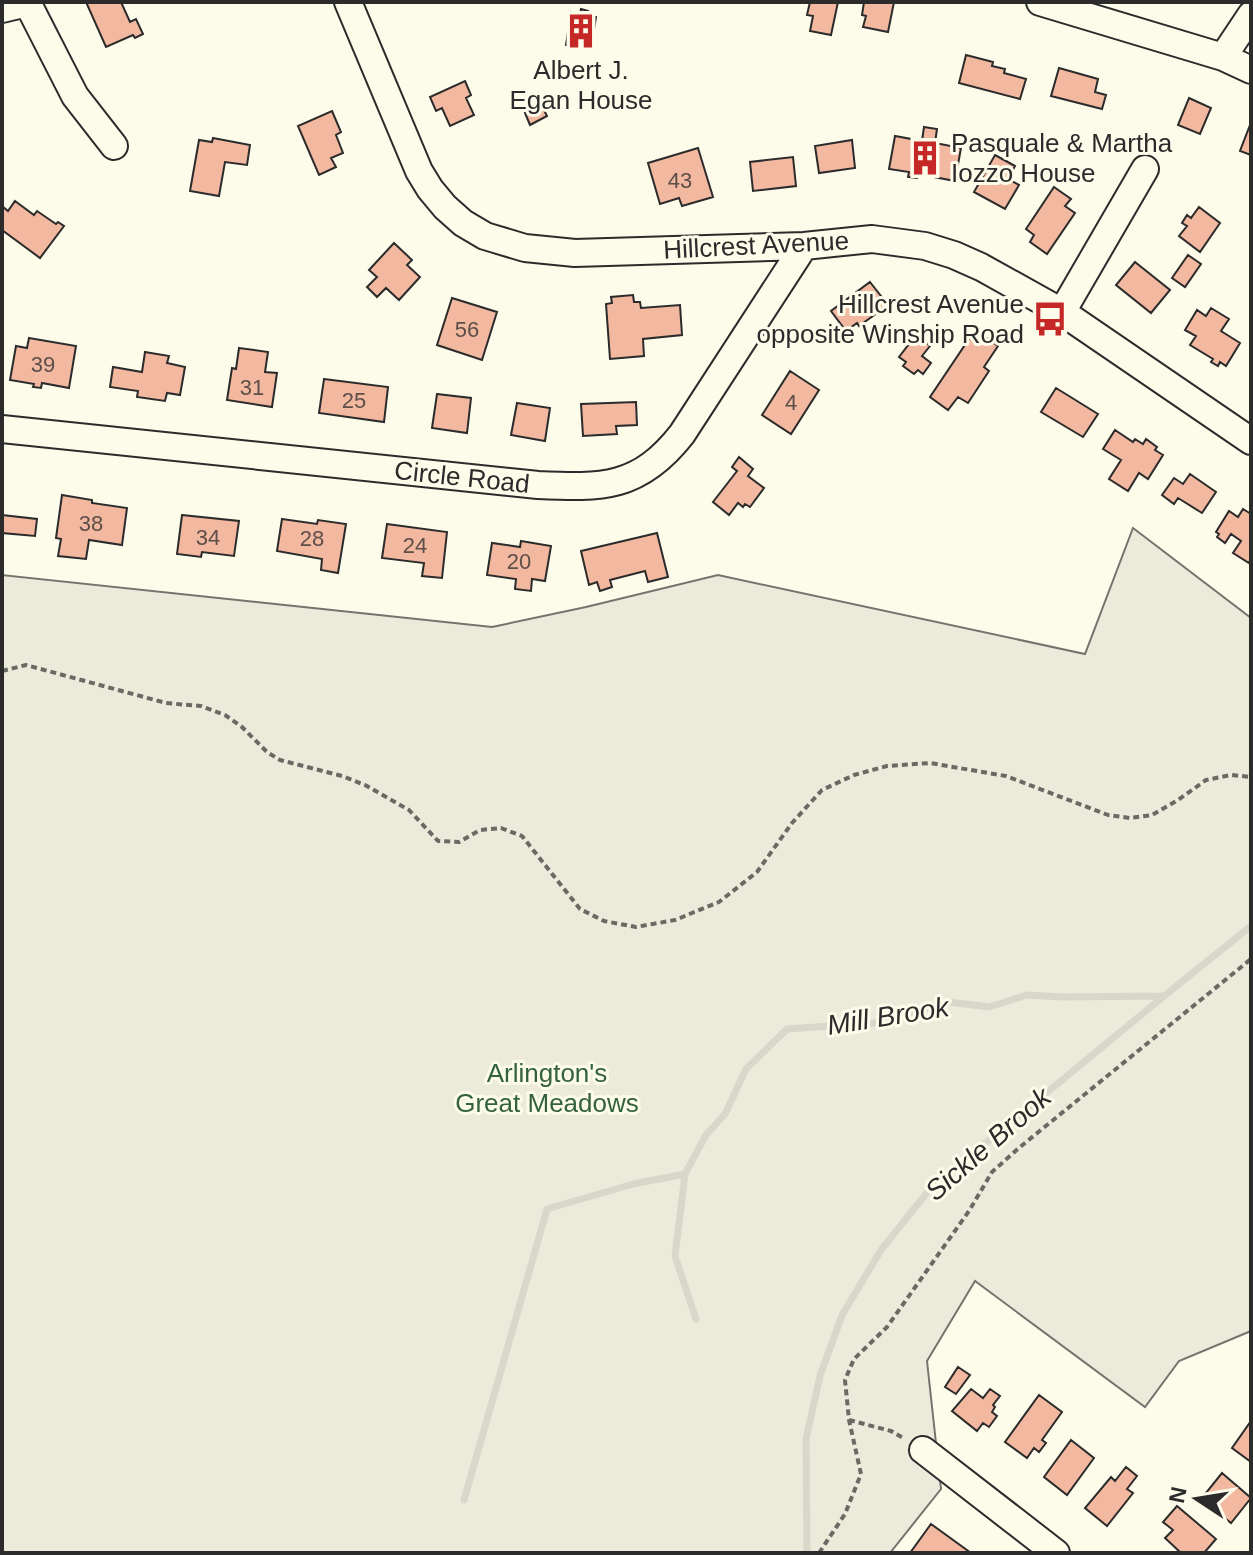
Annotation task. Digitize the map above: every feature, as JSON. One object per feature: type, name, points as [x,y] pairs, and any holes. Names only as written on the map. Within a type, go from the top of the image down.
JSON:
[{"type":"street","name":"Hillcrest Avenue","points":[[348,2],[419,171],[445,207],[485,236],[525,248],[575,253],[804,246],[872,239],[925,246],[981,267],[1062,312],[1251,441]]},
{"type":"street","points":[[1040,2],[1223,57],[1251,70]]},
{"type":"street","points":[[19,5],[75,96],[114,146]]},
{"type":"street","points":[[1223,57],[1251,15]]},
{"type":"street","points":[[1062,312],[1145,169]]},
{"type":"street","name":"Circle Road","points":[[2,429],[538,485],[578,487],[608,484],[635,476],[668,452],[804,246]]},
{"type":"street","points":[[923,1450],[1056,1553]]},
{"type":"path","points":[[2,671],[26,665],[166,703],[201,706],[225,715],[280,760],[342,776],[409,810],[438,841],[459,842],[480,830],[501,828],[522,836],[580,909],[604,921],[636,927],[675,920],[719,902],[757,872],[792,823],[822,790],[854,775],[887,766],[930,763],[1006,776],[1108,815],[1130,818],[1152,815],[1206,780],[1231,775],[1251,777]]},
{"type":"path","points":[[819,1553],[845,1514],[861,1474],[849,1420],[845,1380],[854,1359],[887,1327],[969,1211],[992,1172],[1251,959]]},
{"type":"path","points":[[849,1420],[891,1431],[923,1450]]},
{"type":"green space","name":"Arlington's Great Meadows","points":[[1133,528],[1251,618],[1251,1331],[1179,1361],[1145,1407],[975,1281],[927,1361],[941,1489],[890,1553],[2,1553],[2,575],[492,627],[718,575],[1085,654]]},
{"type":"building","points":[[86,2],[121,2],[130,22],[136,19],[143,34],[106,47]]},
{"type":"building","points":[[810,2],[838,2],[831,35],[810,31],[813,16],[807,15]]},
{"type":"building","points":[[864,2],[894,2],[888,32],[863,27],[866,16],[862,15]]},
{"type":"building","name":"Albert J. Egan House","points":[[581,9],[588,11],[587,15],[596,17],[591,49],[566,45],[571,12],[580,14]]},
{"type":"building","points":[[966,55],[993,62],[992,66],[1005,69],[1004,73],[1026,79],[1020,99],[959,83]]},
{"type":"building","points":[[1059,68],[1098,79],[1095,92],[1106,95],[1102,109],[1051,96]]},
{"type":"building","points":[[465,81],[471,95],[466,98],[474,115],[450,126],[442,108],[436,111],[430,97]]},
{"type":"building","points":[[1189,98],[1211,108],[1200,134],[1178,125]]},
{"type":"building","points":[[541,104],[547,116],[530,125],[525,113]]},
{"type":"building","points":[[332,111],[341,132],[336,135],[343,153],[331,158],[336,167],[319,175],[298,126]]},
{"type":"building","points":[[1251,126],[1251,155],[1240,151]]},
{"type":"building","name":"Pasquale & Martha Iozzo House","points":[[924,127],[937,129],[935,143],[961,148],[955,181],[918,174],[917,178],[908,177],[909,172],[889,169],[895,136],[922,141]]},
{"type":"building","points":[[213,138],[250,145],[247,165],[225,162],[219,196],[190,191],[199,140],[212,142]]},
{"type":"building","points":[[852,140],[855,168],[819,173],[815,146]]},
{"type":"building","points":[[698,148],[713,197],[682,206],[679,198],[660,204],[648,163]]},
{"type":"building","points":[[995,155],[1015,166],[1008,179],[1019,185],[1005,209],[974,192]]},
{"type":"building","points":[[793,157],[796,186],[753,191],[750,162]]},
{"type":"building","points":[[1054,187],[1071,199],[1065,206],[1075,213],[1047,254],[1030,242],[1034,235],[1026,229]]},
{"type":"building","points":[[15,201],[34,215],[37,211],[64,226],[40,258],[2,230],[2,206],[8,211]]},
{"type":"building","points":[[1199,207],[1220,223],[1200,252],[1179,236],[1187,226],[1182,223],[1187,215],[1191,218]]},
{"type":"building","points":[[394,243],[412,260],[407,265],[420,277],[399,300],[386,288],[377,297],[367,287],[377,277],[369,270]]},
{"type":"building","points":[[1188,255],[1201,264],[1185,287],[1172,278]]},
{"type":"building","points":[[1135,262],[1170,290],[1151,313],[1116,285]]},
{"type":"building","points":[[870,282],[888,305],[859,326],[857,323],[846,331],[831,311]]},
{"type":"building","points":[[633,295],[634,302],[640,302],[641,308],[680,305],[682,335],[643,339],[644,356],[610,359],[606,304],[612,303],[611,297]]},
{"type":"building","points":[[452,298],[497,312],[482,360],[437,345]]},
{"type":"building","points":[[1211,308],[1229,319],[1221,331],[1240,343],[1226,366],[1211,362],[1213,359],[1190,345],[1196,336],[1185,330],[1197,310],[1206,316]]},
{"type":"building","points":[[975,330],[998,346],[984,367],[989,371],[968,403],[958,397],[948,410],[930,397]]},
{"type":"building","points":[[916,335],[930,346],[922,356],[931,363],[923,374],[918,370],[914,374],[903,366],[906,362],[899,357]]},
{"type":"building","points":[[29,338],[76,346],[69,388],[42,383],[41,388],[33,387],[34,384],[10,380],[16,346],[27,348]]},
{"type":"building","points":[[239,348],[268,352],[265,372],[277,373],[272,407],[227,400]]},
{"type":"building","points":[[145,352],[169,356],[167,363],[185,367],[180,395],[167,393],[165,401],[137,397],[138,391],[110,387],[113,367],[142,372]]},
{"type":"building","points":[[790,371],[819,390],[791,434],[762,415]]},
{"type":"building","points":[[324,379],[388,387],[384,422],[319,413]]},
{"type":"building","points":[[1056,388],[1098,414],[1083,437],[1041,412]]},
{"type":"building","points":[[437,394],[471,398],[467,433],[432,428]]},
{"type":"building","points":[[636,402],[637,425],[616,426],[617,434],[583,436],[581,404]]},
{"type":"building","points":[[517,403],[550,408],[545,441],[511,435]]},
{"type":"building","points":[[1115,430],[1133,442],[1135,439],[1143,444],[1146,439],[1163,455],[1148,479],[1139,473],[1128,491],[1109,479],[1121,460],[1103,449]]},
{"type":"building","points":[[739,457],[753,469],[748,476],[764,488],[750,507],[738,503],[729,515],[713,502],[737,471],[732,467]]},
{"type":"building","points":[[1190,474],[1216,492],[1202,513],[1178,498],[1174,504],[1162,495],[1174,478],[1183,484]]},
{"type":"building","points":[[62,495],[127,508],[122,545],[89,540],[86,559],[58,556],[61,539],[56,538]]},
{"type":"building","points":[[1243,509],[1251,514],[1249,563],[1233,553],[1241,541],[1231,534],[1225,543],[1216,532],[1229,511],[1238,517]]},
{"type":"building","points":[[2,515],[37,519],[35,536],[2,533]]},
{"type":"building","points":[[182,515],[239,521],[234,556],[202,552],[201,557],[177,554]]},
{"type":"building","points":[[282,519],[346,524],[338,573],[321,570],[322,559],[277,551]]},
{"type":"building","points":[[387,524],[447,532],[442,578],[422,576],[424,563],[382,558]]},
{"type":"building","points":[[657,533],[668,577],[648,582],[645,571],[610,580],[612,587],[600,591],[597,582],[589,585],[581,551]]},
{"type":"building","points":[[521,541],[551,546],[545,581],[532,579],[531,591],[515,589],[516,579],[487,575],[492,543],[520,547]]},
{"type":"building","points":[[958,1367],[970,1375],[956,1394],[945,1387]]},
{"type":"building","points":[[971,1389],[983,1398],[990,1389],[1000,1396],[993,1405],[992,1412],[997,1416],[989,1427],[983,1423],[977,1431],[952,1411]]},
{"type":"building","points":[[1039,1395],[1062,1412],[1042,1440],[1046,1443],[1039,1452],[1034,1448],[1027,1458],[1005,1442]]},
{"type":"building","points":[[1251,1421],[1251,1462],[1232,1448]]},
{"type":"building","points":[[1071,1440],[1094,1458],[1067,1495],[1044,1477]]},
{"type":"building","points":[[1126,1467],[1137,1476],[1127,1489],[1133,1493],[1107,1526],[1085,1508],[1111,1477],[1115,1481]]},
{"type":"building","points":[[1222,1473],[1251,1498],[1231,1523],[1201,1499]]},
{"type":"building","points":[[1177,1506],[1216,1539],[1204,1553],[1181,1553],[1165,1538],[1173,1530],[1163,1522]]},
{"type":"building","points":[[931,1524],[971,1553],[910,1553]]},
{"type":"waterway","name":"Mill Brook","points":[[464,1500],[547,1209],[633,1184],[685,1174],[706,1135],[725,1114],[746,1069],[787,1029],[874,1023],[949,1002],[989,1007],[1027,995],[1164,996],[1251,926]]},
{"type":"waterway","name":"Sickle Brook","points":[[807,1553],[806,1439],[820,1376],[842,1315],[881,1250],[930,1189],[1164,996]]},
{"type":"waterway","points":[[685,1174],[675,1256],[696,1319]]},
{"type":"place","name":"Albert J. Egan House","points":[[581,31]]},
{"type":"place","name":"Pasquale & Martha Iozzo House","points":[[925,158]]},
{"type":"place","name":"Hillcrest Avenue opposite Winship Road","points":[[1050,319]]}]
